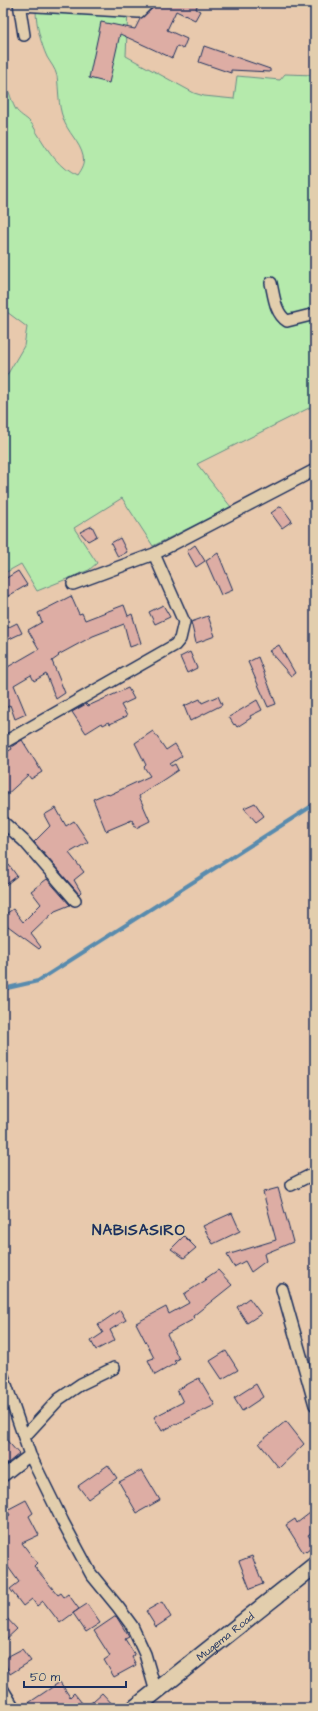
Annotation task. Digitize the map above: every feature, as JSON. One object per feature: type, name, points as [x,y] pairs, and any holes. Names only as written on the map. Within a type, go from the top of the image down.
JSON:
[{"type":"street","points":[[24,34],[19,4],[139,12],[148,3]]},
{"type":"street","points":[[271,283],[277,309],[282,318],[286,321],[315,314]]},
{"type":"street","points":[[73,584],[154,554],[315,470]]},
{"type":"street","points":[[3,743],[174,645],[180,639],[184,622],[154,554]]},
{"type":"street","points":[[3,822],[35,853],[75,900]]},
{"type":"street","points":[[291,1185],[315,1173]]},
{"type":"street","points":[[282,1289],[315,1405]]},
{"type":"street","points":[[24,1436],[59,1399],[81,1384],[114,1368]]},
{"type":"street","points":[[3,1376],[30,1455],[91,1574],[132,1626],[145,1654],[156,1692]]},
{"type":"street","points":[[3,1476],[30,1455]]},
{"type":"street","name":"Mugema Road","points":[[135,1708],[315,1565]]},
{"type":"street","points":[[3,1690],[14,1708]]},
{"type":"green space","points":[[68,3],[132,3],[128,8],[126,56],[194,93],[204,96],[234,99],[237,76],[280,80],[285,74],[315,75],[315,405],[197,464],[231,507],[153,546],[122,498],[74,528],[97,563],[89,570],[37,591],[21,564],[3,574],[3,382],[24,346],[27,327],[3,309],[3,79],[17,110],[32,124],[55,159],[65,169],[77,176],[83,164],[83,156],[79,146],[67,128],[61,113],[57,76],[43,46],[36,16],[36,10]]},
{"type":"building","points":[[155,3],[198,3],[196,9],[200,11],[195,20],[176,11],[167,30],[187,39],[183,49],[177,46],[172,58],[120,34],[109,83],[89,78],[101,22],[135,29],[140,19],[153,8]]},
{"type":"building","points":[[204,46],[270,69],[270,72],[231,70],[231,73],[199,62]]},
{"type":"building","points":[[281,506],[292,521],[282,528],[271,513]]},
{"type":"building","points":[[92,526],[97,536],[88,541],[80,532]]},
{"type":"building","points":[[120,538],[127,552],[118,557],[111,543]]},
{"type":"building","points":[[195,545],[205,561],[196,567],[187,551]]},
{"type":"building","points":[[218,553],[233,590],[221,595],[206,561]]},
{"type":"building","points":[[18,571],[27,585],[3,599],[3,580]]},
{"type":"building","points":[[71,596],[79,614],[82,613],[85,620],[124,605],[128,616],[132,614],[141,643],[130,647],[124,624],[93,636],[58,655],[59,656],[52,661],[65,693],[56,699],[46,674],[34,681],[31,675],[14,685],[26,714],[15,719],[10,705],[3,710],[3,660],[6,668],[39,649],[28,630],[42,622],[38,613]]},
{"type":"building","points":[[163,605],[170,617],[155,624],[149,612]]},
{"type":"building","points":[[208,616],[215,636],[196,643],[191,622]]},
{"type":"building","points":[[17,623],[22,633],[3,642],[3,630]]},
{"type":"building","points":[[279,645],[295,673],[291,676],[269,651]]},
{"type":"building","points":[[190,652],[197,668],[187,673],[180,657]]},
{"type":"building","points":[[258,657],[276,704],[268,707],[248,662]]},
{"type":"building","points":[[128,688],[134,699],[121,705],[127,716],[110,724],[109,722],[103,725],[102,723],[86,733],[72,712],[86,704],[88,706]]},
{"type":"building","points":[[218,696],[222,705],[190,721],[184,706],[200,699],[202,703]]},
{"type":"building","points":[[257,700],[262,710],[250,716],[251,718],[237,727],[235,724],[234,725],[229,717]]},
{"type":"building","points":[[153,731],[166,750],[175,744],[182,756],[170,764],[171,766],[175,764],[178,770],[139,796],[150,821],[136,828],[132,820],[106,831],[93,799],[107,793],[109,795],[150,776],[144,767],[146,765],[135,743]]},
{"type":"building","points":[[22,740],[42,772],[31,779],[28,775],[3,798],[3,754],[12,749],[11,747]]},
{"type":"building","points":[[255,803],[264,816],[256,822],[244,808]]},
{"type":"building","points":[[56,808],[66,826],[74,821],[88,842],[69,853],[84,872],[74,880],[81,892],[79,894],[34,842],[50,826],[44,815]]},
{"type":"building","points":[[9,865],[17,876],[3,887],[3,870]]},
{"type":"building","points":[[47,879],[70,905],[55,911],[31,934],[41,947],[39,949],[8,926],[3,930],[3,916],[13,909],[23,922],[41,904],[31,891]]},
{"type":"building","points":[[278,1188],[293,1242],[264,1254],[266,1261],[251,1272],[245,1261],[234,1267],[227,1255],[276,1240],[263,1192]]},
{"type":"building","points":[[232,1213],[240,1231],[213,1244],[203,1226]]},
{"type":"building","points":[[184,1236],[196,1248],[184,1258],[171,1249]]},
{"type":"building","points":[[218,1270],[232,1285],[193,1316],[194,1319],[167,1334],[179,1359],[174,1361],[176,1363],[155,1375],[148,1360],[154,1358],[136,1323],[166,1307],[169,1314],[189,1303],[184,1294],[206,1280],[205,1279]]},
{"type":"building","points":[[249,1298],[261,1314],[247,1323],[237,1307]]},
{"type":"building","points":[[120,1310],[126,1320],[110,1330],[115,1340],[96,1350],[91,1341],[103,1333],[98,1325]]},
{"type":"building","points":[[226,1351],[238,1370],[222,1379],[210,1361]]},
{"type":"building","points":[[199,1378],[215,1405],[162,1431],[154,1417],[183,1402],[177,1390]]},
{"type":"building","points":[[256,1384],[263,1397],[242,1411],[234,1398]]},
{"type":"building","points":[[286,1421],[304,1444],[279,1468],[259,1443]]},
{"type":"building","points":[[3,1436],[19,1454],[3,1467]]},
{"type":"building","points":[[108,1465],[117,1478],[88,1499],[78,1486]]},
{"type":"building","points":[[142,1470],[160,1500],[137,1513],[119,1482]]},
{"type":"building","points":[[26,1500],[33,1513],[29,1516],[39,1535],[22,1543],[37,1563],[34,1566],[58,1595],[61,1593],[64,1597],[68,1594],[79,1609],[60,1623],[43,1601],[37,1606],[32,1599],[23,1606],[10,1589],[19,1582],[3,1560],[3,1518],[10,1515],[7,1510]]},
{"type":"building","points":[[310,1513],[315,1520],[315,1530],[308,1535],[315,1545],[306,1552],[303,1552],[286,1525],[295,1519],[297,1523]]},
{"type":"building","points":[[252,1556],[263,1584],[250,1589],[239,1561]]},
{"type":"building","points":[[162,1602],[171,1617],[156,1627],[146,1611]]},
{"type":"building","points":[[87,1604],[100,1623],[86,1632],[73,1613]]},
{"type":"building","points":[[3,1614],[17,1629],[3,1642]]},
{"type":"building","points":[[116,1616],[129,1637],[125,1639],[135,1655],[132,1657],[136,1665],[114,1677],[104,1660],[110,1656],[94,1631]]},
{"type":"building","points":[[22,1649],[31,1661],[10,1674],[3,1659]]},
{"type":"building","points":[[60,1682],[70,1697],[74,1693],[82,1703],[78,1708],[21,1708]]},
{"type":"building","points":[[102,1693],[116,1708],[85,1708]]},
{"type":"waterway","points":[[3,989],[38,981],[315,804]]},
{"type":"district","name":"NABISASIRO","points":[[139,1230]]}]
